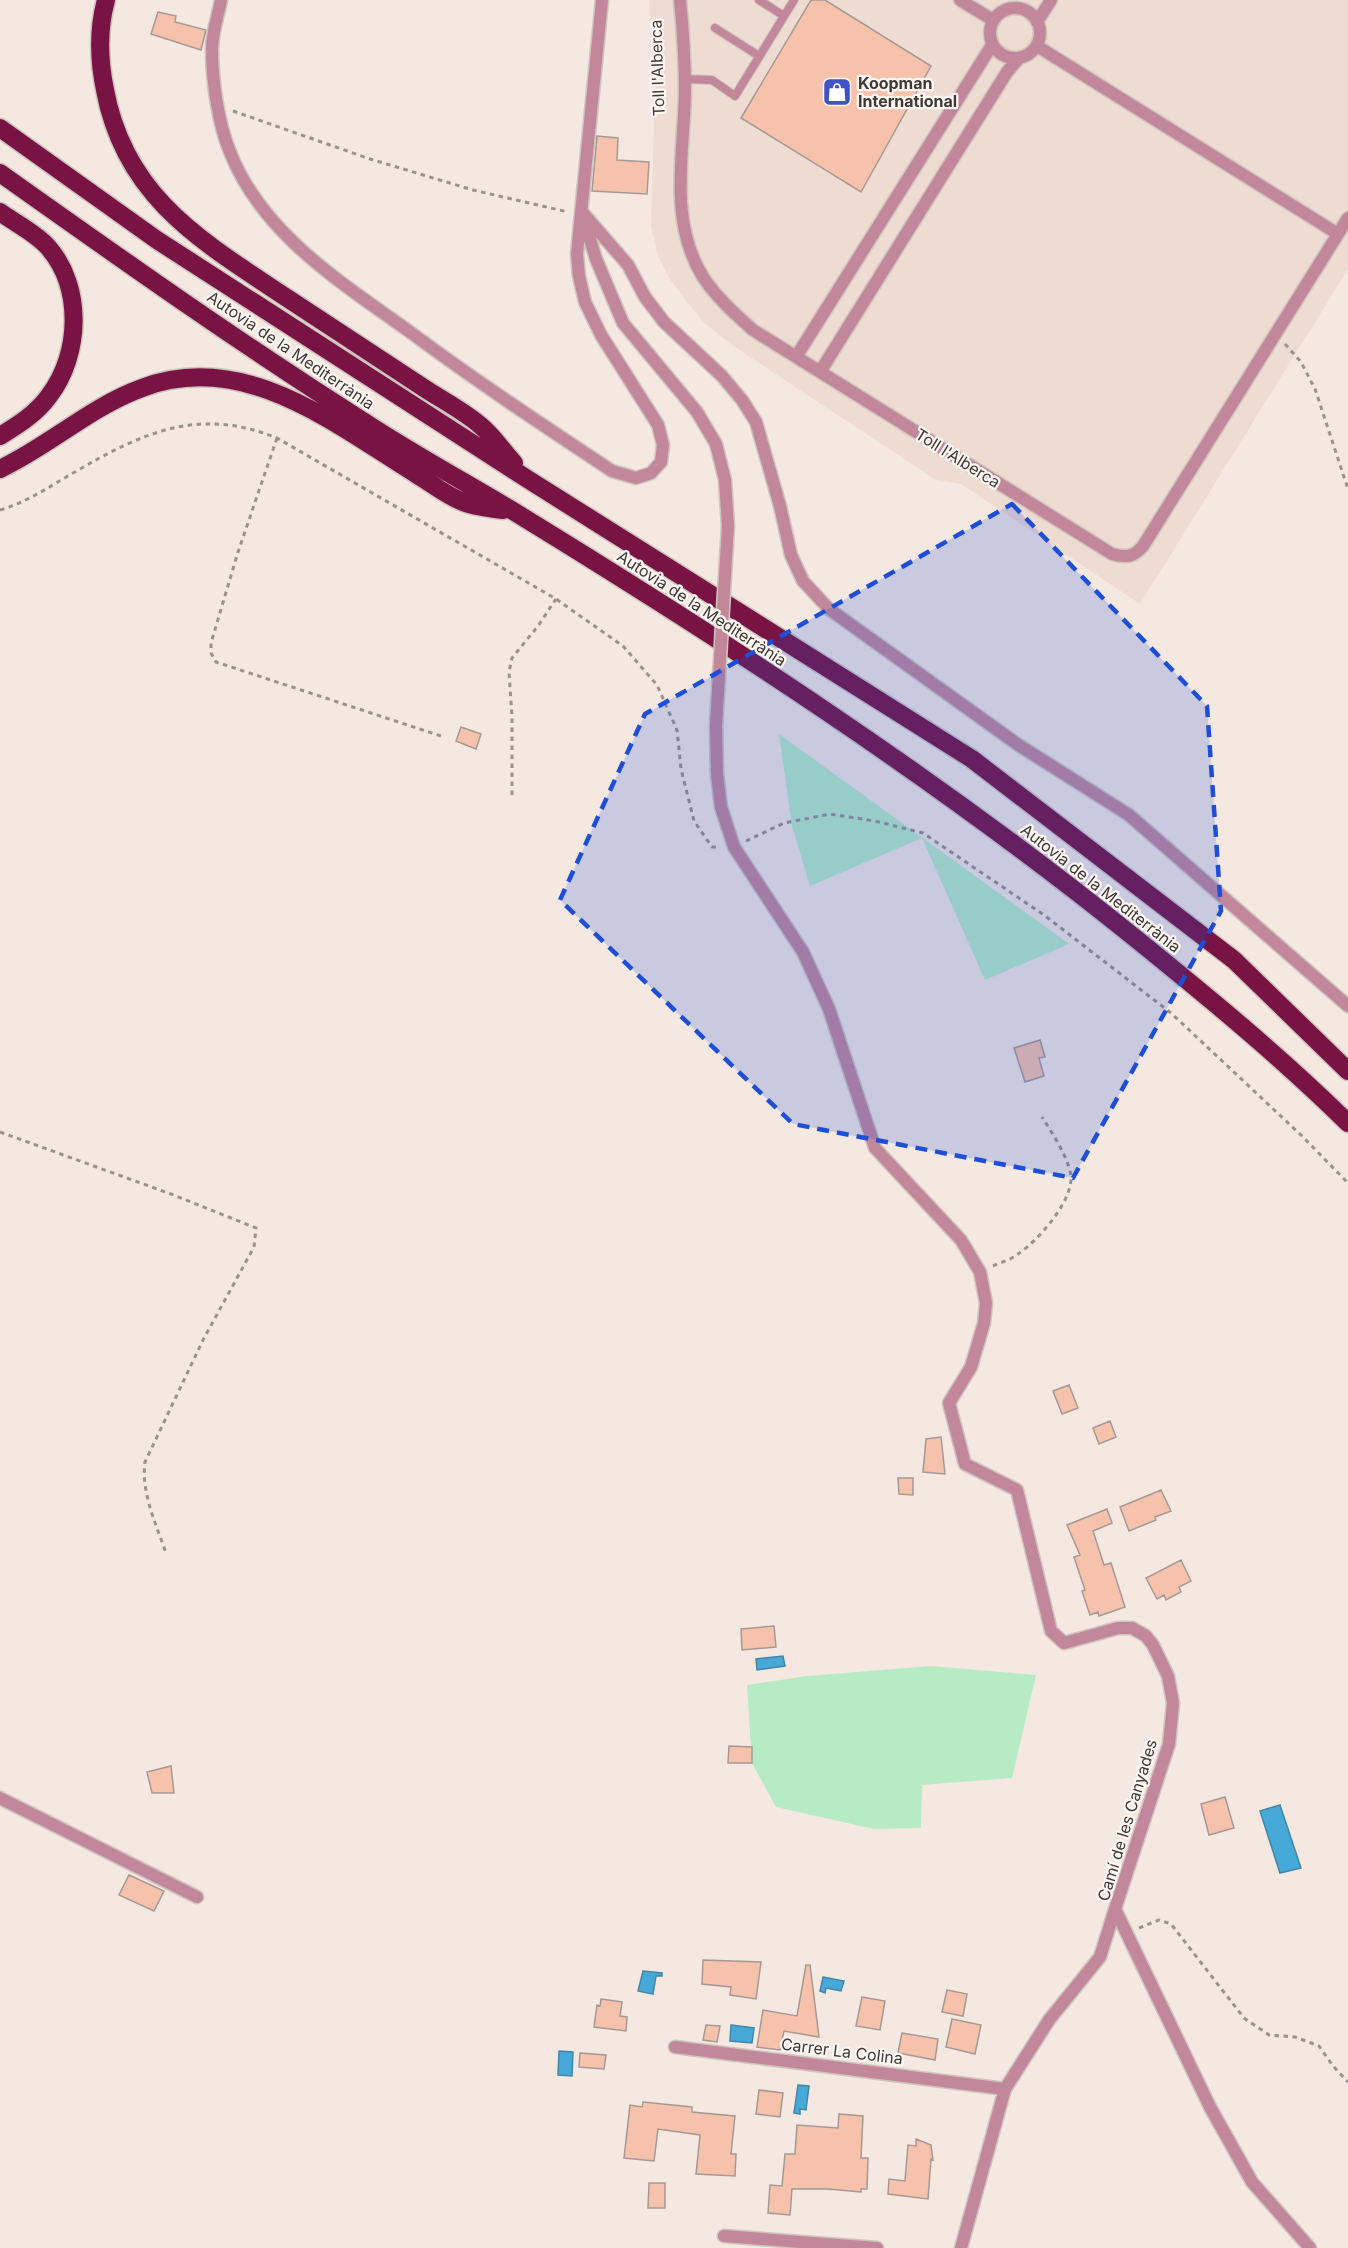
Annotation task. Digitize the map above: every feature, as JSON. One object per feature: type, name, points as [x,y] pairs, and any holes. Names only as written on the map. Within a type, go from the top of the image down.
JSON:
[{"type":"highway","points":[[106,0],[100,38],[101,73],[107,104],[117,136],[132,166],[157,200],[185,226],[253,275],[481,426],[529,480]]},
{"type":"highway","name":"Autovia de la Mediterrània","points":[[0,128],[157,240],[529,480],[972,759],[1234,960],[1348,1071]]},
{"type":"highway","name":"Autovia de la Mediterrània","points":[[0,172],[135,270],[367,424],[735,651],[892,756],[1056,874],[1204,993],[1315,1091],[1348,1124]]},
{"type":"highway","points":[[0,212],[47,246],[64,270],[74,309],[74,337],[65,367],[50,396],[28,419],[0,436]]},
{"type":"highway","points":[[0,469],[22,458],[108,403],[143,387],[173,380],[206,377],[237,380],[268,388],[306,406],[464,503],[513,512]]},
{"type":"street","points":[[221,0],[212,47],[215,94],[229,151],[251,193],[287,237],[334,278],[483,385],[612,471],[636,478],[651,473],[661,462],[663,445],[658,425],[601,335],[585,302],[577,254],[602,0]]},
{"type":"street","points":[[680,0],[684,79],[679,192],[683,222],[702,276],[724,305],[753,330],[1112,554],[1125,558],[1136,554],[1143,546],[1348,218]]},
{"type":"street","points":[[960,0],[993,20]]},
{"type":"street","points":[[1038,22],[1051,0]]},
{"type":"street","points":[[1014,4],[1026,10],[1038,22],[1040,30],[1037,46],[1026,56],[1019,58],[1004,56],[992,45],[990,37],[993,20],[1014,4]]},
{"type":"street","points":[[796,357],[992,45]]},
{"type":"street","points":[[1037,46],[1338,234]]},
{"type":"street","points":[[820,372],[1007,72],[1019,58]]},
{"type":"street","points":[[582,212],[628,266],[645,297],[664,322],[722,376],[742,400],[756,422],[780,506],[791,555],[803,580],[830,609],[1017,744],[1129,815],[1348,1006]]},
{"type":"street","name":"Camí de les Canyades","points":[[582,212],[596,259],[623,323],[698,412],[716,444],[725,480],[728,526],[716,725],[717,774],[721,807],[734,847],[803,952],[829,1009],[875,1148],[961,1240],[980,1272],[986,1303],[984,1323],[971,1366],[949,1403],[965,1464],[1017,1490],[1051,1631],[1064,1643],[1118,1628],[1132,1628],[1146,1636],[1168,1676],[1173,1703],[1169,1744],[1115,1909],[1210,2107],[1252,2182],[1310,2248]]},
{"type":"street","points":[[0,1798],[197,1897]]},
{"type":"street","points":[[961,2248],[1005,2089],[1049,2020],[1100,1957],[1115,1909]]},
{"type":"street","name":"Carrer La Colina","points":[[675,2047],[1005,2089]]},
{"type":"street","points":[[724,2236],[877,2248]]},
{"type":"lane","points":[[759,0],[784,16]]},
{"type":"lane","points":[[684,79],[712,80],[735,96],[794,0]]},
{"type":"lane","points":[[715,28],[759,56]]},
{"type":"path","points":[[220,112],[232,111],[370,159],[473,190],[565,211],[582,212]]},
{"type":"path","points":[[1275,335],[1300,362],[1315,389],[1348,489]]},
{"type":"path","points":[[0,510],[21,504],[109,453],[163,430],[194,423],[222,424],[264,432],[277,438],[556,599],[623,646],[657,685],[676,730],[681,769],[694,821],[712,848],[734,847],[784,823],[830,814],[875,821],[923,833],[1044,915],[1171,1014],[1302,1136],[1348,1183]]},
{"type":"path","points":[[277,438],[238,552],[211,643],[211,653],[216,662],[444,737]]},
{"type":"path","points":[[512,795],[512,717],[509,672],[512,658],[556,599]]},
{"type":"path","points":[[980,1272],[1018,1255],[1045,1230],[1070,1192],[1071,1172],[1042,1117]]},
{"type":"path","points":[[0,1132],[171,1194],[256,1228],[254,1247],[203,1340],[145,1462],[143,1475],[145,1490],[166,1553]]},
{"type":"path","points":[[1127,1934],[1159,1920],[1171,1924],[1244,2018],[1269,2035],[1295,2037],[1318,2046],[1348,2082]]},
{"type":"highlighted area","points":[[1012,504],[1207,706],[1221,911],[1073,1178],[793,1124],[560,900],[645,714]]},
{"type":"shaded area","points":[[649,0],[1348,0],[1348,269],[1140,604],[961,484],[934,479],[732,345],[703,322],[671,281],[658,256],[651,227],[655,92]]},
{"type":"green space","points":[[779,734],[1069,944],[985,980],[922,838],[810,886],[792,826]]},
{"type":"green space","points":[[931,1666],[1036,1675],[1012,1778],[922,1785],[921,1828],[874,1829],[776,1807],[752,1763],[747,1685],[807,1676]]},
{"type":"water","points":[[783,1656],[785,1666],[757,1670],[756,1659]]},
{"type":"water","points":[[1280,1805],[1301,1868],[1280,1873],[1260,1811]]},
{"type":"water","points":[[643,1971],[662,1973],[662,1976],[656,1976],[653,1994],[638,1991]]},
{"type":"water","points":[[823,1977],[844,1981],[841,1991],[826,1988],[825,1993],[820,1991]]},
{"type":"water","points":[[731,2025],[754,2028],[752,2043],[730,2041]]},
{"type":"water","points":[[559,2051],[573,2052],[572,2076],[558,2075]]},
{"type":"water","points":[[798,2085],[809,2086],[806,2110],[800,2109],[800,2114],[794,2113]]},
{"type":"building","name":"Koopman International","points":[[811,0],[825,0],[931,66],[861,192],[741,118]]},
{"type":"building","points":[[158,12],[176,16],[175,22],[206,30],[201,50],[151,34]]},
{"type":"building","points":[[597,136],[618,138],[617,160],[649,162],[647,194],[592,191]]},
{"type":"building","points":[[461,727],[481,734],[476,749],[456,741]]},
{"type":"building","points":[[1040,1040],[1045,1057],[1039,1058],[1044,1076],[1025,1082],[1014,1048]]},
{"type":"building","points":[[1069,1385],[1078,1408],[1062,1414],[1053,1391]]},
{"type":"building","points":[[1110,1421],[1116,1437],[1099,1444],[1093,1428]]},
{"type":"building","points":[[941,1437],[945,1474],[923,1472],[926,1439]]},
{"type":"building","points":[[898,1478],[913,1478],[913,1495],[899,1494]]},
{"type":"building","points":[[1161,1490],[1171,1511],[1129,1531],[1120,1507]]},
{"type":"building","points":[[1107,1509],[1112,1523],[1093,1531],[1104,1565],[1111,1563],[1125,1607],[1099,1616],[1098,1612],[1090,1615],[1082,1591],[1085,1590],[1074,1557],[1080,1555],[1067,1525]]},
{"type":"building","points":[[1181,1560],[1191,1581],[1179,1587],[1181,1592],[1166,1600],[1164,1595],[1157,1599],[1146,1578]]},
{"type":"building","points":[[774,1626],[776,1647],[742,1650],[741,1629]]},
{"type":"building","points":[[729,1746],[752,1747],[752,1763],[728,1763]]},
{"type":"building","points":[[171,1766],[174,1793],[152,1793],[147,1772]]},
{"type":"building","points":[[1225,1797],[1234,1828],[1209,1835],[1201,1804]]},
{"type":"building","points":[[129,1875],[164,1891],[154,1911],[119,1895]]},
{"type":"building","points":[[703,1960],[761,1962],[756,1999],[730,1995],[731,1987],[702,1984]]},
{"type":"building","points":[[806,1965],[810,1965],[819,2037],[784,2031],[780,2050],[757,2047],[763,2010],[797,2016]]},
{"type":"building","points":[[947,1990],[967,1994],[963,2016],[942,2012]]},
{"type":"building","points":[[862,1997],[885,2001],[880,2030],[856,2026]]},
{"type":"building","points":[[601,1999],[622,2002],[620,2016],[627,2017],[626,2031],[594,2027],[597,2005],[600,2006]]},
{"type":"building","points":[[952,2019],[981,2025],[975,2054],[946,2047]]},
{"type":"building","points":[[706,2025],[720,2026],[717,2042],[703,2040]]},
{"type":"building","points":[[902,2033],[938,2039],[935,2060],[898,2053]]},
{"type":"building","points":[[580,2053],[606,2055],[604,2069],[579,2067]]},
{"type":"building","points":[[759,2090],[783,2093],[780,2117],[756,2114]]},
{"type":"building","points":[[643,2102],[692,2107],[692,2112],[735,2116],[731,2154],[736,2154],[735,2176],[696,2174],[700,2135],[658,2129],[654,2161],[624,2158],[630,2105],[642,2107]]},
{"type":"building","points":[[839,2114],[863,2116],[861,2158],[868,2158],[867,2189],[861,2189],[861,2192],[792,2189],[790,2215],[768,2213],[770,2185],[782,2186],[785,2154],[795,2154],[797,2125],[838,2128]]},
{"type":"building","points":[[916,2139],[931,2145],[933,2160],[931,2159],[928,2199],[888,2194],[889,2179],[905,2181],[908,2145],[916,2146]]},
{"type":"building","points":[[649,2183],[665,2183],[665,2208],[648,2208]]},
{"type":"place","name":"Koopman International","points":[[837,92]]}]
